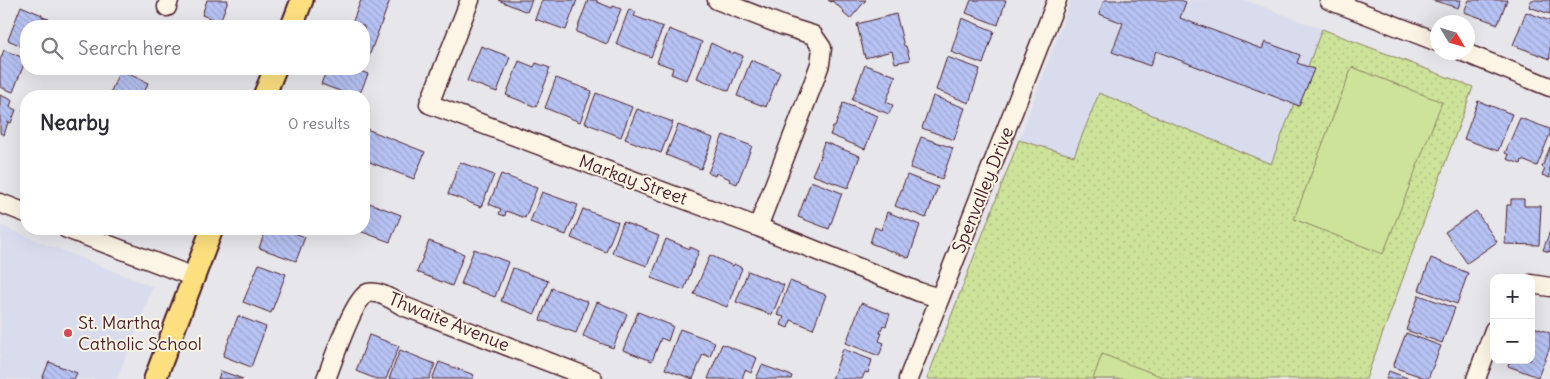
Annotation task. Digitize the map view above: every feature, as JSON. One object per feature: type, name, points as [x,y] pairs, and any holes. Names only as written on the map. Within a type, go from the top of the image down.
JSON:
[{"type":"main road","points":[[294,20],[302,0]]},
{"type":"main road","points":[[266,90],[273,75]]},
{"type":"main road","points":[[155,379],[210,235]]},
{"type":"street","name":"Markay Street","points":[[470,0],[429,104],[758,227],[910,288],[940,298]]},
{"type":"street","points":[[717,0],[813,35],[822,48],[820,64],[814,81],[758,227]]},
{"type":"street","name":"Spenvalley Drive","points":[[908,379],[1057,0]]},
{"type":"street","points":[[1329,0],[1430,39]]},
{"type":"street","points":[[1475,57],[1550,87]]},
{"type":"street","points":[[0,203],[20,211]]},
{"type":"street","points":[[83,235],[194,277]]},
{"type":"street","points":[[1535,285],[1550,287]]},
{"type":"street","name":"Thwaite Avenue","points":[[326,379],[354,310],[362,297],[371,293],[377,293],[403,306],[592,379]]},
{"type":"street","points":[[1476,379],[1490,341]]},
{"type":"shaded area","points":[[1071,0],[1245,0],[1322,29],[1271,164],[1099,93],[1074,156],[1019,140]]},
{"type":"shaded area","name":"St. Martha Catholic School","points":[[1,226],[153,287],[117,379],[0,379]]},
{"type":"green space","points":[[1322,29],[1473,87],[1366,379],[927,379],[1019,140],[1074,156],[1099,93],[1271,164]]},
{"type":"green space","points":[[1352,67],[1442,102],[1383,254],[1294,219]]},
{"type":"green space","points":[[1102,354],[1168,379],[1093,379]]},
{"type":"building","points":[[207,0],[228,0],[221,20],[215,20],[202,15]]},
{"type":"building","points":[[361,0],[390,0],[370,54],[370,20],[353,20]]},
{"type":"building","points":[[498,0],[532,0],[527,12]]},
{"type":"building","points":[[542,0],[577,0],[566,30],[535,19]]},
{"type":"building","points":[[588,0],[597,0],[597,2],[612,8],[613,6],[621,9],[607,44],[576,32]]},
{"type":"building","points":[[828,0],[866,0],[850,19],[843,13],[844,11]]},
{"type":"building","points":[[971,0],[1006,0],[998,25],[966,13]]},
{"type":"building","points":[[1104,0],[1180,0],[1186,2],[1180,18],[1262,49],[1265,42],[1300,55],[1297,63],[1314,69],[1299,106],[1156,51],[1150,66],[1112,52],[1123,23],[1099,14]]},
{"type":"building","points":[[1432,0],[1461,0],[1458,8]]},
{"type":"building","points":[[1469,0],[1507,0],[1498,24],[1464,12]]},
{"type":"building","points":[[1531,0],[1550,0],[1550,14],[1529,7]]},
{"type":"building","points":[[21,6],[49,19],[20,20],[20,45],[8,40]]},
{"type":"building","points":[[629,9],[636,12],[634,16],[663,27],[651,57],[616,44]]},
{"type":"building","points":[[1526,12],[1550,21],[1550,59],[1513,45]]},
{"type":"building","points":[[896,14],[904,46],[906,46],[910,60],[895,63],[892,51],[865,58],[857,24]]},
{"type":"building","points":[[962,18],[994,31],[983,64],[951,52]]},
{"type":"building","points":[[669,29],[702,42],[686,80],[671,74],[673,68],[657,62]]},
{"type":"building","points":[[711,43],[733,54],[734,52],[743,56],[729,91],[697,78]]},
{"type":"building","points":[[481,46],[510,57],[497,92],[467,81]]},
{"type":"building","points":[[4,50],[20,57],[20,74],[13,92],[0,87],[0,60]]},
{"type":"building","points":[[947,57],[980,69],[969,103],[936,90]]},
{"type":"building","points":[[751,60],[780,72],[766,107],[737,96]]},
{"type":"building","points":[[519,61],[534,67],[536,63],[550,68],[536,107],[506,95]]},
{"type":"building","points":[[865,65],[896,76],[886,102],[893,105],[889,114],[852,100]]},
{"type":"building","points":[[118,75],[131,75],[148,83],[145,90],[112,90]]},
{"type":"building","points":[[325,75],[368,75],[361,90],[337,90],[321,84]]},
{"type":"building","points":[[556,78],[592,91],[580,122],[545,108]]},
{"type":"building","points":[[596,93],[632,107],[621,137],[585,123]]},
{"type":"building","points":[[0,95],[12,100],[10,107],[16,110],[11,123],[8,122],[4,135],[0,133]]},
{"type":"building","points":[[933,96],[965,108],[954,140],[922,128]]},
{"type":"building","points":[[1478,101],[1512,114],[1498,151],[1464,139]]},
{"type":"building","points":[[843,103],[878,116],[865,149],[830,135],[833,127],[835,127]]},
{"type":"building","points":[[637,109],[673,122],[661,153],[625,139]]},
{"type":"building","points":[[1520,118],[1550,129],[1550,134],[1537,166],[1522,160],[1521,164],[1507,159],[1509,155],[1505,153]]},
{"type":"building","points":[[678,125],[713,138],[701,169],[666,155]]},
{"type":"building","points":[[370,130],[425,152],[414,179],[370,162]]},
{"type":"building","points":[[723,135],[752,146],[737,184],[716,173],[715,176],[708,173]]},
{"type":"building","points":[[921,137],[953,148],[942,179],[910,168]]},
{"type":"building","points":[[824,142],[860,156],[848,188],[812,175],[822,152]]},
{"type":"building","points":[[1550,147],[1550,178],[1542,175],[1545,169],[1542,167]]},
{"type":"building","points":[[460,162],[494,175],[481,207],[448,194]]},
{"type":"building","points":[[501,174],[537,188],[525,218],[506,211],[505,216],[499,214],[501,209],[489,204]]},
{"type":"building","points":[[907,175],[938,187],[926,218],[895,206]]},
{"type":"building","points":[[811,181],[842,193],[829,229],[798,217]]},
{"type":"building","points":[[542,192],[578,205],[566,235],[530,222]]},
{"type":"building","points":[[1511,199],[1524,199],[1524,206],[1541,206],[1539,245],[1505,244],[1507,205],[1511,205]]},
{"type":"building","points":[[370,203],[401,215],[390,242],[370,235]]},
{"type":"building","points":[[583,209],[618,222],[606,252],[571,238]]},
{"type":"building","points":[[1476,211],[1497,242],[1467,263],[1445,232]]},
{"type":"building","points":[[887,212],[920,225],[909,258],[870,243],[875,227],[881,230]]},
{"type":"building","points":[[623,222],[659,236],[647,266],[612,253]]},
{"type":"building","points":[[1550,231],[1550,252],[1543,250]]},
{"type":"building","points":[[264,235],[300,235],[305,237],[296,261],[259,248]]},
{"type":"building","points":[[666,239],[699,251],[684,290],[651,278]]},
{"type":"building","points":[[429,241],[464,254],[452,286],[417,272]]},
{"type":"building","points":[[474,249],[508,262],[495,297],[461,284]]},
{"type":"building","points":[[710,255],[733,266],[734,264],[742,268],[727,307],[694,294]]},
{"type":"building","points":[[1431,258],[1468,273],[1457,304],[1419,290]]},
{"type":"building","points":[[259,264],[286,274],[271,313],[243,302]]},
{"type":"building","points":[[513,268],[548,281],[535,314],[501,301]]},
{"type":"building","points":[[748,271],[784,285],[772,315],[736,302]]},
{"type":"building","points":[[790,281],[826,295],[813,329],[791,320],[788,328],[781,325],[784,317],[777,315]]},
{"type":"building","points":[[552,288],[588,302],[576,333],[540,320]]},
{"type":"building","points":[[1419,295],[1455,308],[1442,343],[1406,330]]},
{"type":"building","points":[[597,302],[627,314],[613,348],[583,336]]},
{"type":"building","points":[[861,303],[890,314],[886,326],[883,325],[880,333],[882,333],[879,341],[884,343],[879,356],[846,343]]},
{"type":"building","points":[[638,312],[673,326],[668,341],[661,338],[652,361],[623,350]]},
{"type":"building","points":[[238,316],[266,327],[251,367],[223,356]]},
{"type":"building","points":[[1535,327],[1550,333],[1550,347],[1538,377],[1508,366],[1509,364],[1535,364]]},
{"type":"building","points":[[680,329],[715,342],[710,357],[703,354],[693,379],[665,369]]},
{"type":"building","points":[[1406,333],[1441,346],[1428,379],[1393,367]]},
{"type":"building","points":[[369,335],[399,346],[386,379],[376,379],[356,371]]},
{"type":"building","points":[[722,344],[757,358],[751,373],[745,370],[742,379],[708,379]]},
{"type":"building","points":[[843,349],[872,360],[868,373],[865,372],[862,379],[832,379]]},
{"type":"building","points":[[400,350],[435,364],[429,379],[389,379]]},
{"type":"building","points":[[49,362],[77,373],[74,379],[42,379]]},
{"type":"building","points":[[439,362],[474,375],[472,379],[432,379]]},
{"type":"building","points":[[762,365],[792,376],[791,379],[756,379]]},
{"type":"building","points":[[221,371],[243,379],[218,379]]},
{"type":"building","points":[[1389,371],[1410,379],[1386,379]]},
{"type":"place","name":"St. Martha Catholic School","points":[[68,333]]}]
